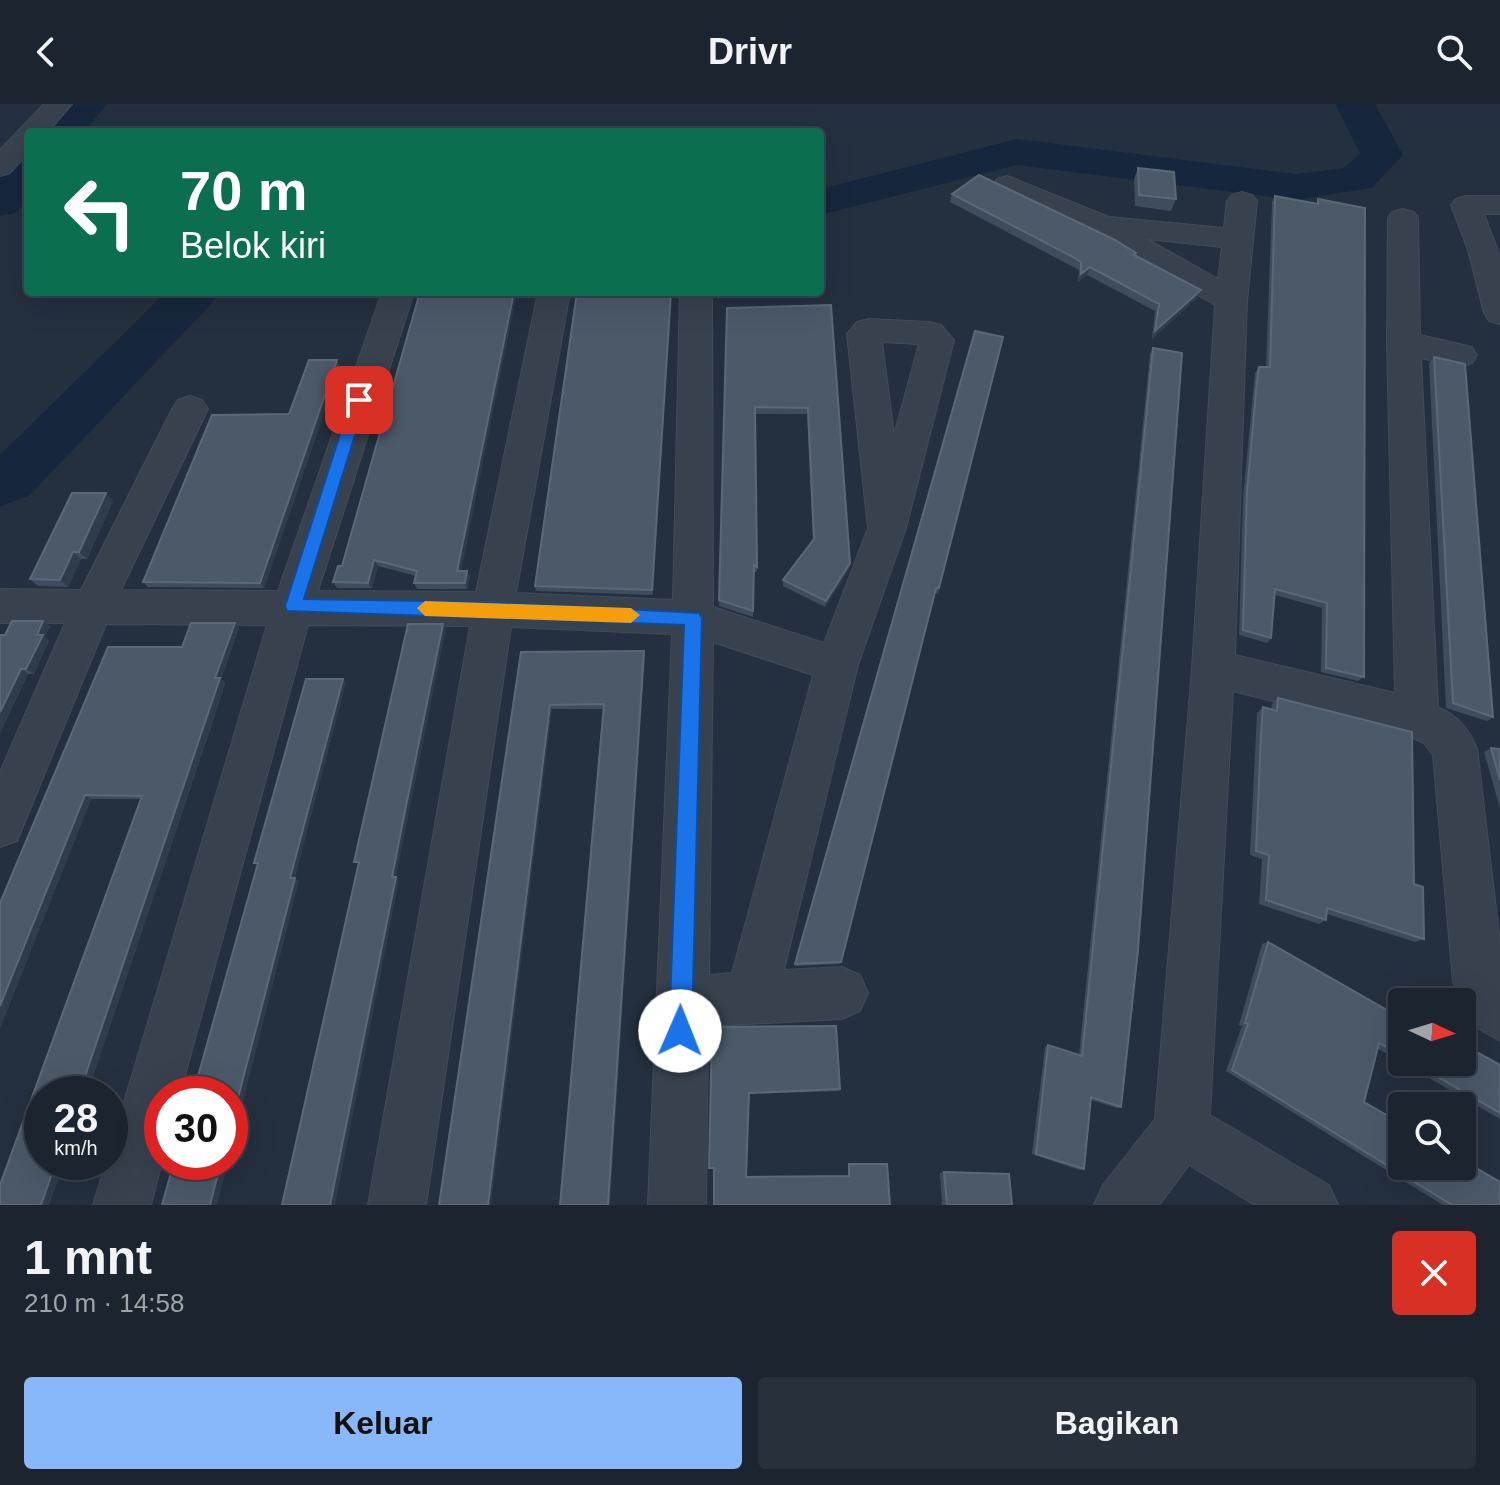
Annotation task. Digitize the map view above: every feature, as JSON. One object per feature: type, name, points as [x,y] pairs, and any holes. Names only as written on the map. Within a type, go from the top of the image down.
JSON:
[{"type":"street","points":[[37,128],[59,104]]},
{"type":"street","points":[[0,167],[24,141]]},
{"type":"street","points":[[1007,185],[1099,224],[1231,301]]},
{"type":"street","points":[[1498,300],[1466,205],[1500,205]]},
{"type":"street","points":[[1403,218],[1404,343],[1417,718]]},
{"type":"street","points":[[1099,224],[1240,220],[1231,301],[1213,668],[1182,1129],[1123,1205]]},
{"type":"street","points":[[122,1205],[293,606],[359,400],[397,296]]},
{"type":"street","points":[[397,1205],[493,609],[553,296]]},
{"type":"street","points":[[677,1205],[693,618],[696,296]]},
{"type":"street","points":[[751,999],[837,665],[887,528],[937,340],[929,333],[869,330],[864,334],[887,528]]},
{"type":"street","points":[[1404,343],[1460,355]]},
{"type":"street","points":[[0,825],[93,606],[190,409]]},
{"type":"street","points":[[0,606],[493,609],[693,618],[837,665]]},
{"type":"street","points":[[1213,668],[1417,718],[1440,729],[1455,748],[1479,982],[1492,1008],[1500,1015]]},
{"type":"street","points":[[681,1002],[842,993]]},
{"type":"street","points":[[1182,1129],[1309,1205]]},
{"type":"building","points":[[1138,168],[1174,172],[1176,199],[1139,195]]},
{"type":"building","points":[[979,175],[1113,239],[1136,253],[1134,255],[1201,290],[1155,331],[1159,304],[1090,267],[1081,274],[1081,262],[1075,258],[952,194]]},
{"type":"building","points":[[1275,196],[1318,204],[1318,199],[1365,208],[1364,677],[1326,668],[1327,603],[1275,589],[1271,638],[1243,630],[1247,492],[1257,381],[1259,367],[1270,367]]},
{"type":"building","points":[[419,296],[513,296],[457,571],[467,571],[465,583],[414,583],[417,571],[374,560],[368,583],[333,582],[338,566],[342,566]]},
{"type":"building","points":[[576,296],[671,296],[652,590],[535,586]]},
{"type":"building","points":[[831,305],[850,563],[826,601],[783,580],[814,539],[808,408],[755,407],[757,567],[754,565],[753,611],[719,600],[727,308]]},
{"type":"building","points":[[975,331],[1003,337],[841,962],[795,964]]},
{"type":"building","points":[[1153,348],[1182,353],[1138,950],[1121,1107],[1091,1097],[1084,1169],[1036,1154],[1048,1045],[1082,1056]]},
{"type":"building","points":[[1434,357],[1465,364],[1493,717],[1453,703]]},
{"type":"building","points":[[309,360],[337,360],[260,583],[143,582],[212,415],[289,414]]},
{"type":"building","points":[[72,493],[106,493],[79,552],[73,552],[60,580],[30,579]]},
{"type":"building","points":[[12,621],[43,621],[37,635],[43,635],[26,669],[21,669],[0,712],[0,635],[5,635]]},
{"type":"building","points":[[191,623],[235,623],[215,678],[220,678],[85,1076],[40,1076],[142,796],[85,795],[0,1006],[0,903],[108,647],[182,647]]},
{"type":"building","points":[[408,624],[443,624],[330,1205],[282,1205],[359,862],[354,862]]},
{"type":"building","points":[[644,651],[608,1205],[560,1205],[604,704],[550,705],[488,1205],[439,1205],[521,652]]},
{"type":"building","points":[[306,679],[343,679],[290,878],[295,878],[244,1076],[198,1076],[258,863],[254,863]]},
{"type":"building","points":[[1278,698],[1412,732],[1414,884],[1423,887],[1424,939],[1327,908],[1326,920],[1266,900],[1269,855],[1256,851],[1261,735],[1263,707],[1277,711]]},
{"type":"building","points":[[1491,748],[1500,749],[1500,780]]},
{"type":"building","points":[[1268,942],[1388,1011],[1388,1048],[1379,1043],[1364,1102],[1388,1116],[1388,1166],[1232,1070],[1248,1024],[1245,1023]]},
{"type":"building","points":[[836,1026],[840,1089],[749,1093],[746,1177],[849,1176],[849,1164],[887,1164],[890,1205],[714,1205],[714,1168],[709,1168],[712,1027]]},
{"type":"building","points":[[1476,1052],[1500,1065],[1500,1113],[1476,1099],[1476,1092],[1464,1092],[1436,1076],[1476,1076]]},
{"type":"building","points":[[24,1119],[24,1180],[50,1180],[41,1205],[0,1205],[0,1185]]},
{"type":"building","points":[[1476,1168],[1500,1182],[1500,1205],[1452,1205],[1411,1180],[1476,1180]]},
{"type":"building","points":[[944,1172],[1009,1174],[1012,1205],[947,1205]]},
{"type":"building","points":[[169,1180],[216,1180],[210,1205],[162,1205]]},
{"type":"waterway","points":[[66,128],[87,104]]},
{"type":"waterway","points":[[824,201],[1017,152],[1296,187],[1357,179],[1382,155],[1355,104]]},
{"type":"waterway","points":[[0,203],[24,176]]},
{"type":"waterway","points":[[0,485],[10,480],[191,296]]},
{"type":"slow traffic","points":[[425,608],[631,615]]},
{"type":"route","points":[[359,400],[293,606],[493,609],[693,618],[680,1031]]}]
